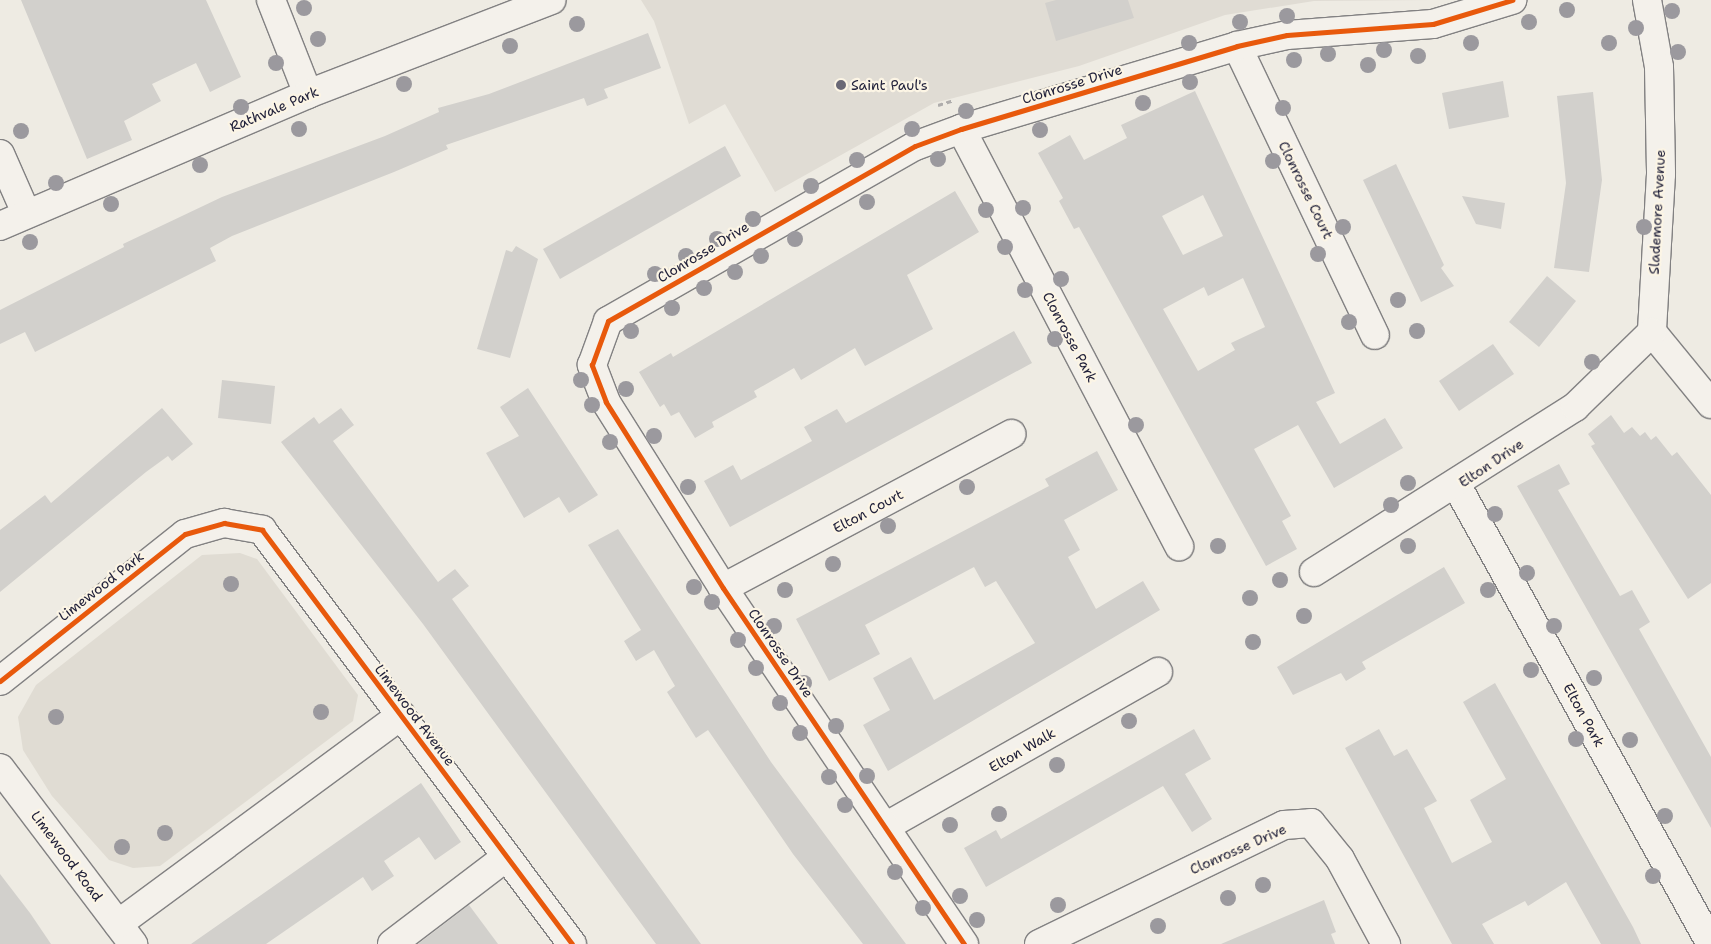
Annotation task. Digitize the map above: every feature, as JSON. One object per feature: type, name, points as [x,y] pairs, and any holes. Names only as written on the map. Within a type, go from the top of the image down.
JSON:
[{"type":"street","points":[[271,0],[308,94]]},
{"type":"street","name":"Rathvale Park","points":[[0,226],[308,94],[552,0]]},
{"type":"street","name":"Clonrosse Drive","points":[[964,944],[723,588],[606,402],[592,365],[608,321],[915,146],[961,129],[1237,46],[1287,36],[1433,24],[1512,0]]},
{"type":"street","name":"Slademore Avenue","points":[[1648,0],[1659,67],[1661,174],[1652,332]]},
{"type":"street","name":"Clonrosse Court","points":[[1237,46],[1375,335]]},
{"type":"street","name":"Clonrosse Park","points":[[961,129],[1179,546]]},
{"type":"street","points":[[0,154],[26,214]]},
{"type":"street","points":[[1652,332],[1711,404]]},
{"type":"street","name":"Elton Drive","points":[[1314,572],[1457,486],[1575,407],[1652,332]]},
{"type":"street","name":"Elton Court","points":[[723,588],[1012,434]]},
{"type":"street","name":"Elton Park","points":[[1457,486],[1711,944]]},
{"type":"street","name":"Limewood Park","points":[[0,681],[185,534],[224,523]]},
{"type":"street","name":"Limewood Avenue","points":[[224,523],[262,530],[572,944]]},
{"type":"street","name":"Elton Walk","points":[[885,827],[1158,672]]},
{"type":"street","points":[[126,934],[401,715]]},
{"type":"street","name":"Limewood Road","points":[[0,768],[126,934]]},
{"type":"street","name":"Clonrosse Drive","points":[[1039,944],[1284,825],[1311,823],[1340,859],[1386,944]]},
{"type":"street","points":[[392,944],[506,857]]},
{"type":"shaded area","name":"Saint Paul's","points":[[641,0],[1431,0],[1314,1],[1225,15],[1079,66],[934,103],[775,192],[725,104],[689,124],[654,21]]},
{"type":"shaded area","points":[[240,553],[257,559],[358,695],[353,721],[160,866],[133,868],[109,860],[52,796],[23,750],[18,717],[36,685],[202,555]]},
{"type":"building","points":[[21,0],[206,0],[241,77],[210,92],[196,63],[152,84],[161,101],[124,121],[132,140],[87,159]]},
{"type":"building","points":[[1056,0],[1128,0],[1134,18],[1056,41],[1045,3]]},
{"type":"building","points":[[648,33],[661,68],[604,89],[608,98],[587,106],[584,98],[446,145],[448,149],[394,172],[232,236],[210,248],[216,261],[35,352],[25,332],[0,344],[0,310],[124,247],[123,244],[222,197],[385,136],[439,112],[438,108],[489,94]]},
{"type":"building","points":[[1503,81],[1509,117],[1449,129],[1442,93]]},
{"type":"building","points":[[1195,91],[1335,393],[1316,402],[1340,444],[1385,418],[1403,448],[1334,488],[1298,425],[1254,449],[1291,516],[1282,521],[1297,549],[1266,566],[1079,227],[1074,229],[1059,201],[1063,198],[1038,153],[1070,135],[1084,160],[1127,138],[1121,125]],"holes":[[[1203,195],[1223,236],[1183,255],[1162,216]],[[1243,278],[1265,327],[1231,343],[1235,350],[1198,371],[1163,309],[1204,287],[1208,296]]]},
{"type":"building","points":[[1593,92],[1602,180],[1589,272],[1554,268],[1566,183],[1557,96]]},
{"type":"building","points":[[725,146],[741,176],[560,279],[543,249]]},
{"type":"building","points":[[1396,164],[1444,265],[1441,268],[1454,286],[1421,302],[1363,180]]},
{"type":"building","points":[[955,191],[979,232],[907,275],[933,329],[865,366],[855,348],[801,380],[794,368],[754,391],[757,397],[712,422],[714,427],[695,438],[679,412],[671,416],[664,404],[660,407],[639,372],[671,353],[673,357]]},
{"type":"building","points":[[1462,196],[1505,203],[1501,229],[1476,224]]},
{"type":"building","points":[[516,246],[538,259],[510,358],[477,349],[506,250],[512,252]]},
{"type":"building","points":[[1547,276],[1576,301],[1539,347],[1509,322]]},
{"type":"building","points":[[1014,331],[1032,363],[730,527],[704,481],[733,465],[741,480],[812,441],[804,427],[837,409],[846,423]]},
{"type":"building","points":[[1493,344],[1514,374],[1459,411],[1439,381]]},
{"type":"building","points":[[222,380],[275,386],[271,424],[218,418]]},
{"type":"building","points":[[528,388],[598,495],[569,513],[559,497],[524,518],[486,453],[519,436],[500,407]]},
{"type":"building","points":[[162,408],[193,444],[172,461],[168,456],[146,472],[0,592],[0,530],[45,495],[51,503]]},
{"type":"building","points":[[341,408],[354,425],[333,441],[438,582],[455,569],[469,586],[452,599],[701,944],[656,944],[423,624],[281,442],[314,417],[319,424]]},
{"type":"building","points":[[1611,415],[1624,433],[1632,427],[1640,436],[1645,432],[1651,440],[1656,436],[1672,456],[1677,452],[1711,495],[1711,583],[1688,599],[1591,446],[1595,444],[1588,434]]},
{"type":"building","points":[[1097,451],[1118,490],[1064,520],[1080,550],[1068,557],[1096,609],[1143,581],[1160,610],[888,771],[863,725],[890,710],[873,678],[911,657],[934,700],[1035,643],[996,581],[985,587],[974,567],[865,625],[880,654],[829,681],[796,619],[1049,486],[1045,479]]},
{"type":"building","points":[[1559,464],[1570,484],[1558,490],[1620,596],[1632,590],[1650,622],[1639,629],[1711,757],[1711,828],[1517,486]]},
{"type":"building","points":[[618,529],[771,762],[906,944],[863,944],[793,854],[708,730],[696,738],[667,692],[675,686],[654,650],[636,661],[624,641],[641,630],[588,545]]},
{"type":"building","points":[[1444,567],[1465,603],[1362,662],[1366,669],[1346,681],[1341,673],[1293,695],[1277,667]]},
{"type":"building","points":[[1495,683],[1641,944],[1601,944],[1566,882],[1528,906],[1525,901],[1482,924],[1494,944],[1452,944],[1345,748],[1379,729],[1394,756],[1407,749],[1437,801],[1424,808],[1452,863],[1492,842],[1470,800],[1506,779],[1463,702]]},
{"type":"building","points":[[1194,729],[1211,759],[1185,774],[1212,819],[1192,832],[1163,786],[986,887],[964,848],[996,830],[1001,839]]},
{"type":"building","points":[[421,783],[461,842],[435,860],[419,837],[384,861],[394,876],[372,891],[363,877],[266,944],[191,944]]},
{"type":"building","points":[[0,874],[30,913],[51,944],[0,944]]},
{"type":"building","points":[[1324,900],[1336,932],[1331,934],[1335,944],[1221,944]]},
{"type":"building","points":[[469,905],[498,944],[418,944]]},
{"type":"cycle path","points":[[964,944],[723,588],[606,402],[592,365],[608,321],[915,146],[961,129],[1237,46],[1287,35],[1433,24],[1512,0]]},
{"type":"cycle path","points":[[0,681],[185,534],[224,523],[262,530],[572,944]]},
{"type":"place","name":"Saint Paul's","points":[[841,85]]}]
